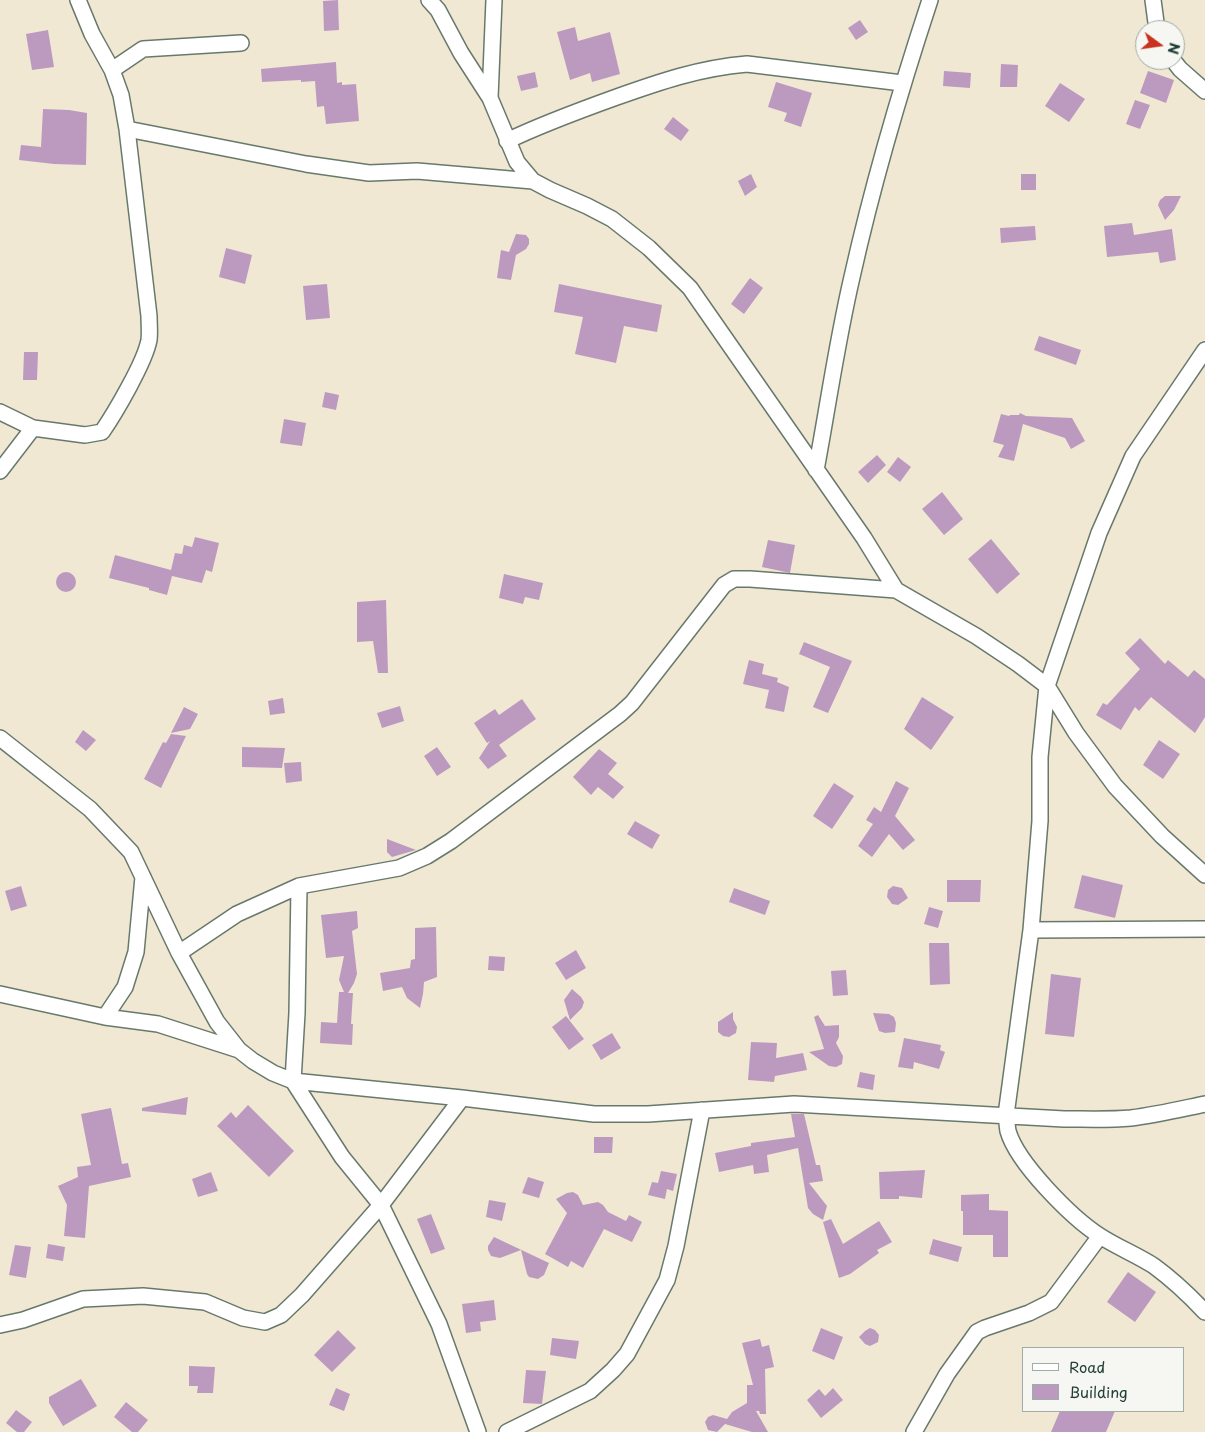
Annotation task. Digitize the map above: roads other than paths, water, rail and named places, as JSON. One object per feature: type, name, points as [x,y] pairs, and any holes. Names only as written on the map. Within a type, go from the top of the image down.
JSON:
[{"type":"street","points":[[0,412],[33,428],[85,435],[102,432],[130,383],[149,339],[127,129],[121,95],[112,70],[92,34],[78,0]]},
{"type":"street","points":[[430,0],[438,10],[461,53],[490,98],[517,162],[533,180],[612,219],[650,248],[690,288],[864,538],[896,590]]},
{"type":"street","points":[[490,98],[494,0]]},
{"type":"street","points":[[816,470],[851,278],[902,83],[930,0]]},
{"type":"street","points":[[1153,0],[1156,20]]},
{"type":"street","points":[[112,70],[143,49],[241,43]]},
{"type":"street","points":[[507,140],[543,124],[642,88],[689,73],[728,66],[747,64],[902,83]]},
{"type":"street","points":[[1181,70],[1205,91]]},
{"type":"street","points":[[127,129],[306,164],[368,173],[417,171],[533,180]]},
{"type":"street","points":[[1205,350],[1133,456],[1099,533],[1047,686],[1040,757],[1040,821],[1031,930],[1006,1115],[1008,1130],[1022,1157],[1052,1194],[1077,1218],[1100,1236],[1152,1265],[1191,1297],[1205,1312]]},
{"type":"street","points":[[0,471],[33,428]]},
{"type":"street","points":[[179,953],[237,914],[299,886],[399,868],[427,856],[451,841],[620,714],[632,702],[724,586],[734,579],[896,590],[976,636],[1047,686],[1076,733],[1115,786],[1162,836],[1205,875]]},
{"type":"street","points":[[0,738],[90,809],[131,852],[179,953],[217,1022],[239,1050],[253,1061],[273,1073],[293,1081],[462,1098],[594,1114],[648,1114],[794,1104],[1064,1119],[1130,1118],[1205,1104]]},
{"type":"street","points":[[105,1017],[126,987],[136,952],[143,876]]},
{"type":"street","points":[[299,886],[297,1013],[293,1081],[342,1157],[381,1205],[440,1324],[478,1432]]},
{"type":"street","points":[[1031,930],[1205,930]]},
{"type":"street","points":[[1,994],[105,1017],[158,1024],[239,1050]]},
{"type":"street","points":[[0,1324],[23,1320],[83,1299],[143,1296],[205,1302],[243,1318],[265,1322],[281,1315],[302,1295],[381,1205],[462,1098]]},
{"type":"street","points":[[507,1432],[590,1391],[627,1354],[667,1280],[676,1246],[702,1110]]},
{"type":"street","points":[[915,1432],[947,1374],[977,1332],[1029,1313],[1051,1302],[1100,1236]]}]
